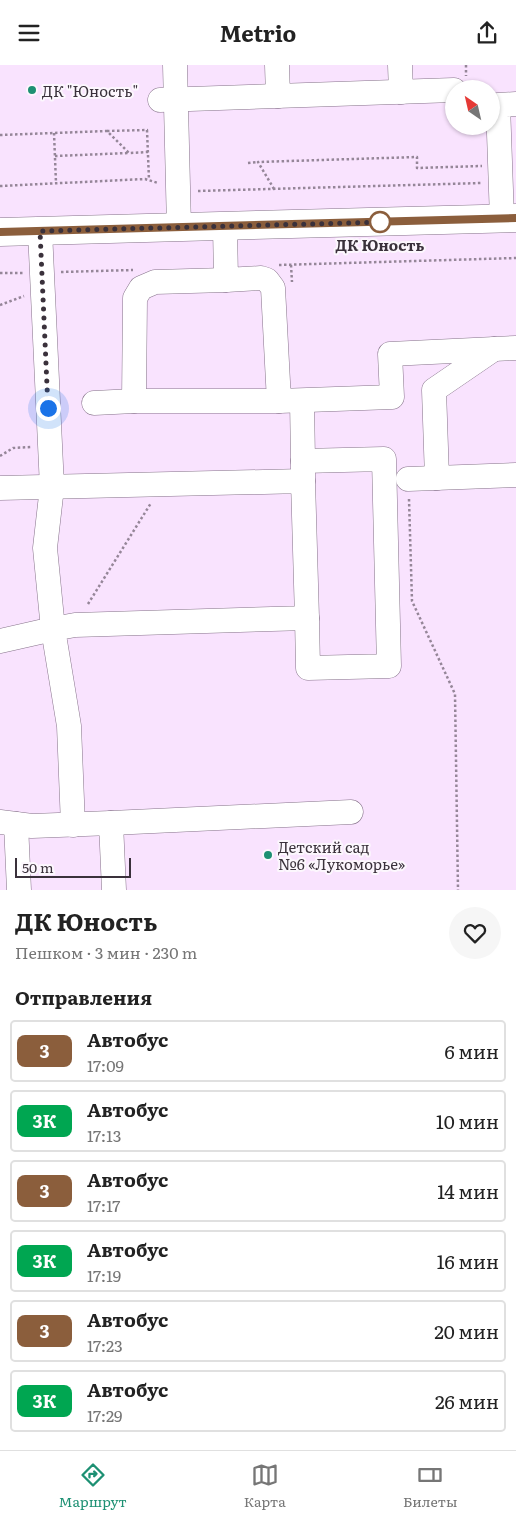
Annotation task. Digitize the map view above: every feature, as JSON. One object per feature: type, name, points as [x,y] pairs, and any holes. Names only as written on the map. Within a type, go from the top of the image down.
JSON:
[{"type":"main road","points":[[0,232],[509,218]]},
{"type":"lane","points":[[175,65],[168,99],[182,163],[178,188],[179,227]]},
{"type":"lane","points":[[277,65],[278,96]]},
{"type":"lane","points":[[400,65],[401,92]]},
{"type":"lane","points":[[168,99],[445,90]]},
{"type":"lane","points":[[502,103],[500,174],[509,218]]},
{"type":"lane","points":[[225,226],[226,280]]},
{"type":"lane","points":[[40,231],[52,487],[45,548],[64,627],[73,825]]},
{"type":"lane","points":[[0,488],[176,484],[303,471],[384,459],[389,666],[308,668],[303,471],[273,289],[267,281],[261,278],[155,282],[140,288],[135,298],[134,401]]},
{"type":"lane","points":[[94,403],[134,401],[290,401],[392,397],[390,354],[505,349]]},
{"type":"lane","points":[[437,478],[434,390],[505,349]]},
{"type":"lane","points":[[408,479],[516,475]]},
{"type":"lane","points":[[0,641],[64,627],[307,618]]},
{"type":"lane","points":[[18,890],[8,823],[32,826],[73,825],[351,812]]},
{"type":"lane","points":[[112,823],[114,890]]},
{"type":"path","points":[[0,135],[147,130],[149,180]]},
{"type":"path","points":[[107,131],[129,153]]},
{"type":"path","points":[[54,133],[56,183]]},
{"type":"path","points":[[55,156],[148,152]]},
{"type":"path","points":[[248,163],[417,157],[417,169],[500,174]]},
{"type":"path","points":[[258,162],[274,189]]},
{"type":"path","points":[[0,186],[149,180],[190,191],[274,189],[500,174]]},
{"type":"path","points":[[0,305],[42,290]]},
{"type":"path","points":[[0,456],[13,448],[50,447]]},
{"type":"path","points":[[408,479],[412,601],[455,694],[458,890]]},
{"type":"path","points":[[64,627],[154,498],[176,484]]},
{"type":"bus line","name":"3","points":[[0,232],[516,218]]},
{"type":"place","name":"ДК \"Юность\"","points":[[32,90]]},
{"type":"place","name":"ДК Юность","points":[[380,222]]},
{"type":"place","name":"Детский сад №6 «Лукоморье»","points":[[268,855]]},
{"type":"route","points":[[48,408],[40,231],[386,222],[380,222]]}]
